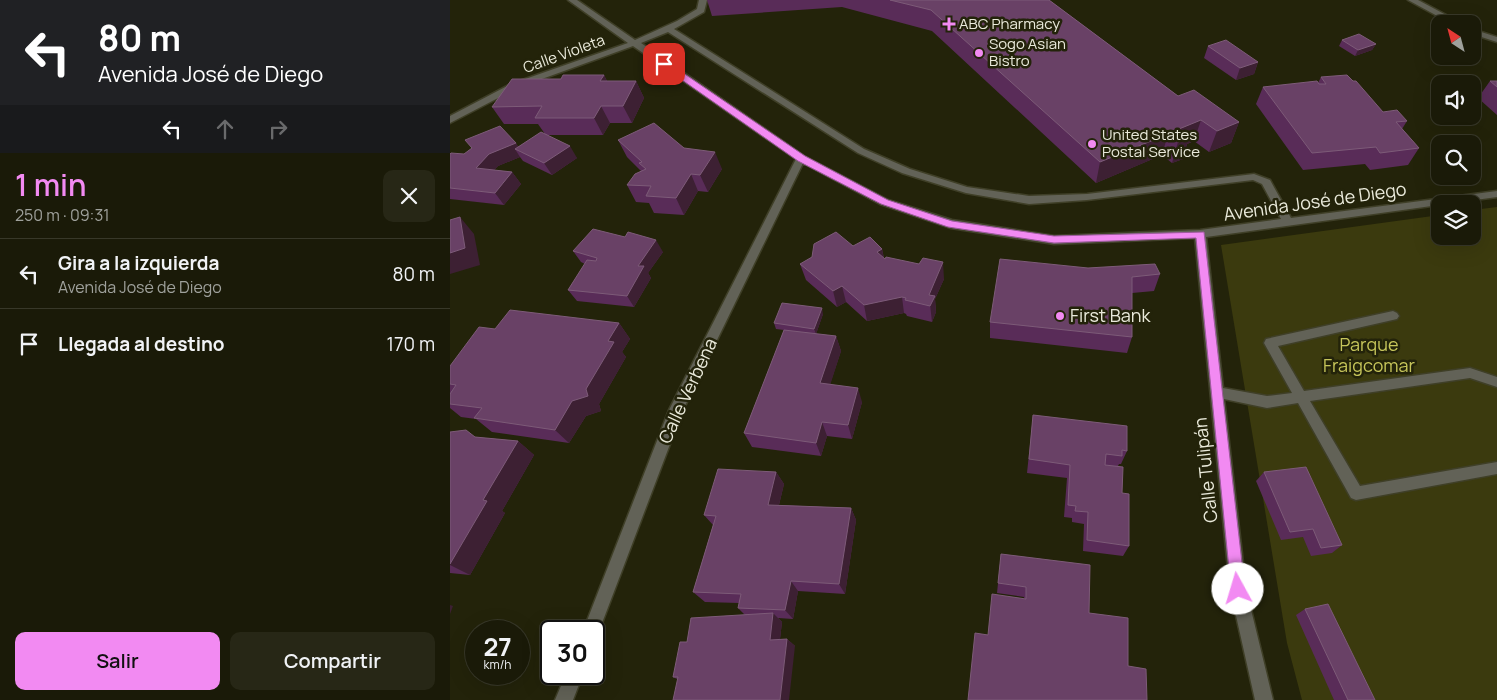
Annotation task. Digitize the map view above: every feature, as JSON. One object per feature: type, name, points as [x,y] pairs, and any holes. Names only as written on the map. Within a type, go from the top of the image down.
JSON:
[{"type":"street","name":"Avenida José de Diego","points":[[572,0],[801,158],[884,202],[951,224],[1054,240],[1200,234],[1497,194]]},
{"type":"street","name":"Calle Violeta","points":[[450,120],[515,86],[634,43],[684,22],[701,10],[703,0]]},
{"type":"street","points":[[1412,0],[1441,15]]},
{"type":"street","points":[[668,28],[861,151],[906,171],[966,190],[1029,200],[1087,197],[1254,177],[1266,182],[1288,222]]},
{"type":"street","points":[[1481,34],[1497,40]]},
{"type":"street","name":"Calle Verbena","points":[[594,620],[676,410],[801,158]]},
{"type":"street","name":"Calle Tulipán","points":[[1200,234],[1238,589],[1264,700]]},
{"type":"street","points":[[1393,316],[1270,343],[1356,494],[1497,468]]},
{"type":"street","points":[[1217,392],[1267,402],[1299,396],[1470,374],[1497,382]]},
{"type":"street","points":[[564,700],[570,685]]},
{"type":"green space","name":"Parque Fraigcomar","points":[[1497,207],[1497,700],[1302,700],[1287,643],[1221,245],[1431,216],[1431,245],[1481,245],[1481,209]]},
{"type":"building","points":[[890,0],[1049,0],[1178,96],[1194,90],[1239,122],[1217,131],[1201,120],[1179,129],[1189,138],[1178,142],[1168,134],[1100,162],[931,10]]},
{"type":"building","points":[[1359,34],[1376,44],[1358,50],[1342,40]]},
{"type":"building","points":[[1226,40],[1258,62],[1240,68],[1208,46]]},
{"type":"building","points":[[563,75],[604,75],[600,81],[636,81],[623,106],[601,106],[594,118],[535,118],[542,106],[492,107],[512,79],[561,79]]},
{"type":"building","points":[[1347,75],[1353,81],[1356,81],[1383,112],[1397,110],[1407,121],[1396,122],[1419,148],[1380,153],[1376,147],[1312,153],[1263,87],[1317,81],[1319,84],[1326,84],[1321,77]]},
{"type":"building","points":[[1490,81],[1497,81],[1497,87]]},
{"type":"building","points":[[654,123],[684,148],[715,152],[700,175],[691,174],[676,198],[646,196],[651,186],[627,185],[635,174],[646,169],[639,163],[642,162],[618,140]]},
{"type":"building","points":[[500,126],[516,143],[489,154],[476,168],[512,172],[495,193],[450,188],[450,154],[464,154],[472,148],[465,140]]},
{"type":"building","points":[[541,132],[570,146],[544,163],[515,149]]},
{"type":"building","points":[[460,217],[465,248],[450,253],[450,220]]},
{"type":"building","points":[[593,229],[625,237],[628,232],[656,240],[638,266],[644,266],[627,296],[568,290],[587,260],[596,261],[597,258],[573,251]]},
{"type":"building","points":[[836,232],[853,246],[870,237],[882,249],[877,252],[885,259],[886,257],[919,264],[923,258],[943,262],[929,295],[935,296],[930,306],[905,300],[906,298],[902,297],[864,305],[842,286],[833,291],[800,264],[812,257],[814,244]]},
{"type":"building","name":"First Bank","points":[[1000,259],[1088,268],[1155,264],[1160,274],[1132,277],[1132,337],[990,322]]},
{"type":"building","points":[[782,303],[822,308],[814,329],[774,323]]},
{"type":"building","points":[[510,310],[619,323],[608,341],[614,342],[586,389],[588,396],[572,401],[555,430],[474,418],[482,408],[450,404],[450,394],[456,385],[450,384],[450,366],[479,327],[495,329]]},
{"type":"building","points":[[784,330],[836,336],[820,383],[858,388],[848,425],[822,422],[816,443],[744,433]]},
{"type":"building","points":[[1033,415],[1127,426],[1127,451],[1122,450],[1122,456],[1106,454],[1105,465],[1123,467],[1122,493],[1129,494],[1129,546],[1087,540],[1088,512],[1075,511],[1076,506],[1068,505],[1070,465],[1029,459]]},
{"type":"building","points":[[466,430],[475,437],[518,441],[483,500],[487,501],[450,564],[450,432]]},
{"type":"building","points":[[1306,467],[1342,545],[1321,548],[1313,529],[1290,532],[1264,472]]},
{"type":"building","points":[[718,469],[776,472],[768,505],[851,508],[839,584],[791,581],[785,610],[738,608],[741,594],[693,592],[716,516],[704,515]]},
{"type":"building","points":[[1001,554],[1090,565],[1089,613],[1128,618],[1128,666],[1146,669],[1147,700],[968,700],[975,633],[988,635],[992,594],[1026,599],[1026,587],[998,583]]},
{"type":"building","points":[[1328,604],[1375,700],[1348,700],[1305,609]]},
{"type":"building","points":[[773,613],[770,640],[787,639],[780,700],[673,700],[678,677],[673,677],[680,642],[687,642],[691,618]]},
{"type":"place","name":"ABC Pharmacy","points":[[949,24]]},
{"type":"place","name":"Sogo Asian Bistro","points":[[979,53]]},
{"type":"place","name":"United States Postal Service","points":[[1092,144]]},
{"type":"place","name":"First Bank","points":[[1060,316]]},
{"type":"route","points":[[664,64],[801,158],[884,202],[951,224],[1054,240],[1200,234],[1238,589]]}]
